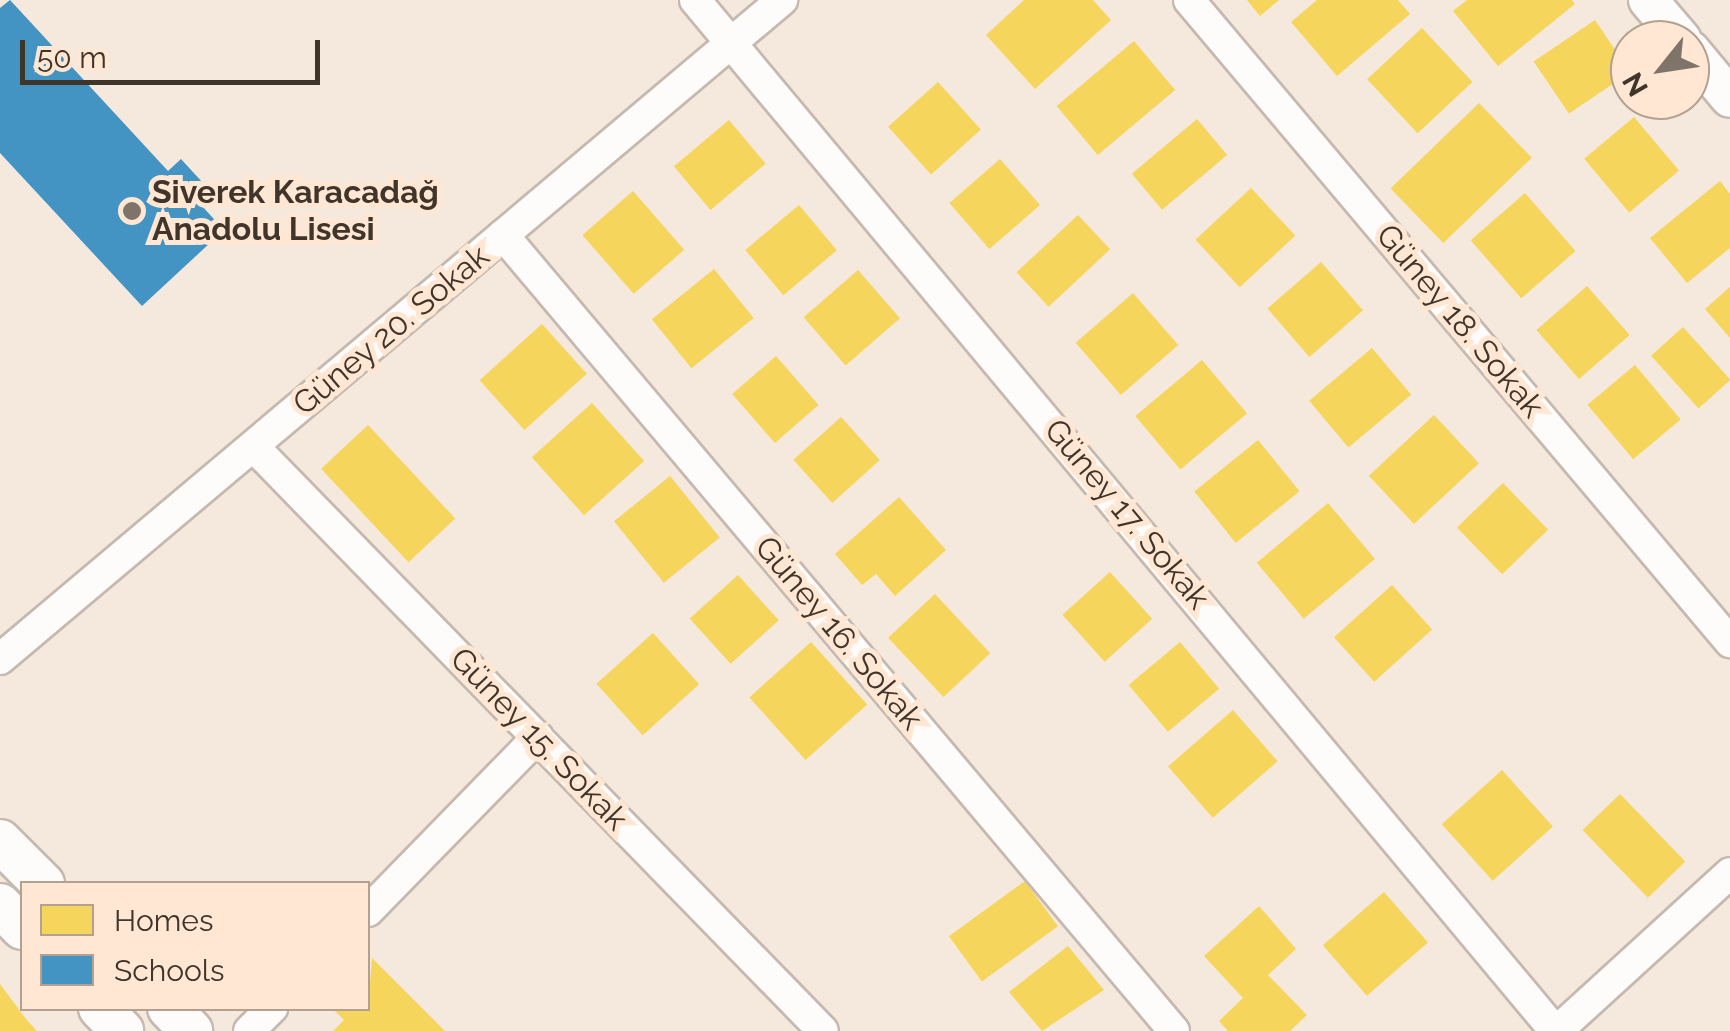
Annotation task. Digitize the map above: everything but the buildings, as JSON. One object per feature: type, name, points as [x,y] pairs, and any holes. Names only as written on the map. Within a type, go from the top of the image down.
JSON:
[{"type":"main road","points":[[0,841],[39,881]]},
{"type":"main road","points":[[0,905],[20,926]]},
{"type":"main road","points":[[103,1011],[122,1031]]},
{"type":"main road","points":[[171,1011],[191,1031]]},
{"type":"street","name":"Güney 17. Sokak","points":[[695,0],[735,42],[1556,1031]]},
{"type":"street","name":"Güney 20. Sokak","points":[[0,659],[782,0]]},
{"type":"street","name":"Güney 18. Sokak","points":[[1189,0],[1730,642]]},
{"type":"street","points":[[1648,0],[1665,20]]},
{"type":"street","points":[[1710,74],[1730,98]]},
{"type":"street","name":"Güney 16. Sokak","points":[[503,235],[1174,1031]]},
{"type":"street","name":"Güney 15. Sokak","points":[[254,447],[824,1031]]},
{"type":"street","points":[[370,909],[538,738]]},
{"type":"street","points":[[1556,1031],[1730,874]]},
{"type":"street","points":[[250,1031],[269,1011]]},
{"type":"place","name":"Siverek Karacadağ Anadolu Lisesi","points":[[132,211]]}]
